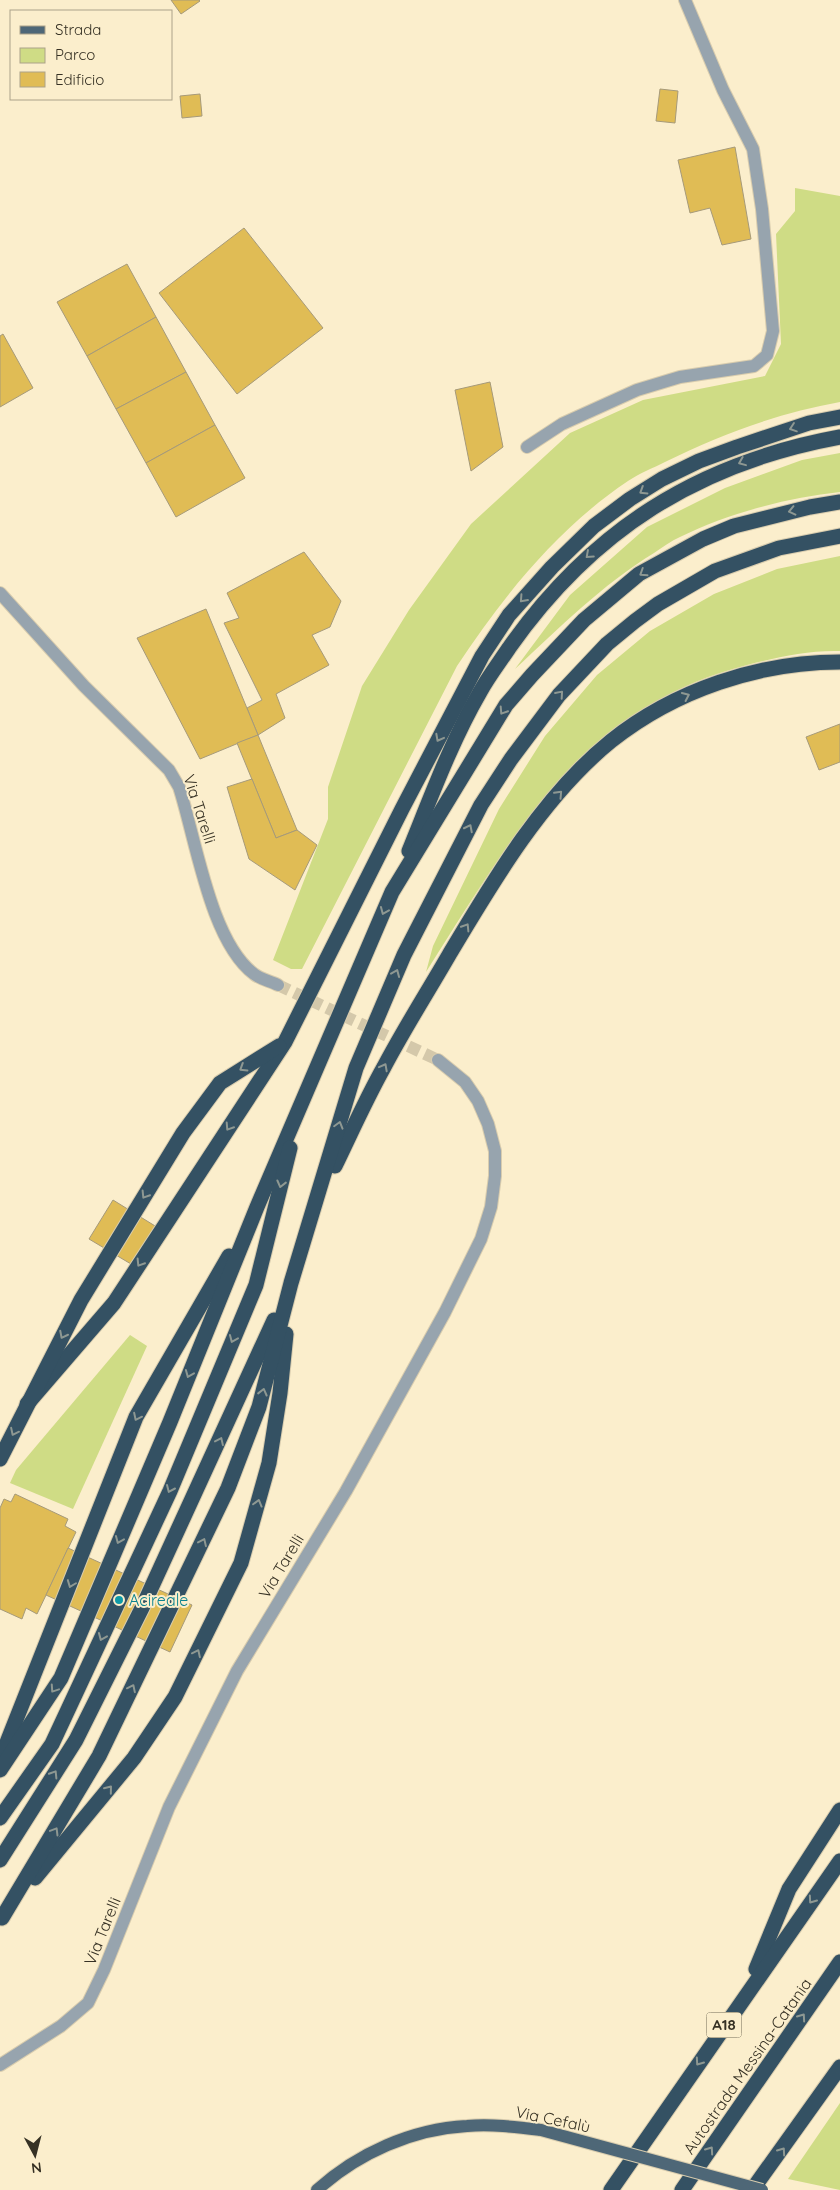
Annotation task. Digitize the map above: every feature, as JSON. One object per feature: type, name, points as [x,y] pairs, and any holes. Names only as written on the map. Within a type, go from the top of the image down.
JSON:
[{"type":"highway","points":[[27,1404],[114,1303],[284,1042],[482,656],[509,615],[552,567],[594,526],[630,499],[699,461],[809,423],[840,417]]},
{"type":"highway","points":[[0,1770],[61,1678],[170,1422],[257,1207],[392,892],[443,766],[480,692],[527,623],[558,586],[611,536],[675,493],[710,476],[764,455],[840,437]]},
{"type":"highway","points":[[392,892],[506,705],[584,620],[639,574],[703,539],[734,526],[840,502]]},
{"type":"highway","points":[[1,1919],[99,1756],[228,1488],[259,1407],[291,1283],[316,1206],[356,1068],[404,955],[481,805],[511,760],[559,695],[607,644],[635,621],[715,571],[779,548],[840,536]]},
{"type":"highway","points":[[316,1206],[383,1068],[476,910],[512,854],[541,814],[586,765],[611,741],[637,723],[665,706],[694,692],[726,680],[785,665],[840,662]]},
{"type":"highway","points":[[0,1459],[81,1300],[183,1133],[220,1083],[284,1042]]},
{"type":"highway","points":[[0,1818],[52,1744],[174,1482],[256,1285],[302,1103]]},
{"type":"highway","points":[[0,1759],[136,1417],[257,1207]]},
{"type":"highway","points":[[0,1860],[76,1740],[142,1608],[291,1283]]},
{"type":"highway","points":[[1,1919],[134,1758],[175,1697],[241,1563],[269,1463],[280,1393],[291,1283]]},
{"type":"highway","points":[[745,1994],[789,1889],[840,1810]]},
{"type":"highway","name":"A18","points":[[611,2190],[745,1994],[840,1861]]},
{"type":"highway","name":"Autostrada Messina-Catania","points":[[682,2190],[840,1962]]},
{"type":"highway","points":[[752,2190],[840,2067]]},
{"type":"main road","name":"Via Cefalù","points":[[317,2190],[350,2164],[374,2151],[413,2136],[466,2126],[497,2125],[540,2130],[762,2190]]},
{"type":"street","points":[[527,447],[562,424],[638,390],[680,377],[754,366],[767,355],[774,331],[762,209],[753,149],[723,90],[685,0]]},
{"type":"street","name":"Via Tarelli","points":[[0,593],[84,686],[169,770],[179,787],[211,903],[224,934],[238,958],[254,974],[278,985]]},
{"type":"street","name":"Via Tarelli","points":[[0,2065],[61,2026],[88,2003],[104,1970],[169,1807],[237,1671],[346,1491],[445,1312],[481,1239],[491,1207],[495,1176],[493,1142],[478,1100],[465,1082],[438,1060]]},
{"type":"green space","points":[[795,188],[840,196],[840,402],[773,418],[707,442],[646,471],[628,481],[602,500],[555,542],[493,614],[457,666],[302,969],[291,969],[273,960],[328,819],[328,787],[362,686],[409,610],[471,524],[570,433],[643,400],[765,376],[781,344],[776,234],[795,211]]},
{"type":"green space","points":[[840,453],[840,492],[799,498],[758,508],[699,528],[673,540],[635,565],[599,593],[515,669],[570,595],[647,527],[725,488],[802,460]]},
{"type":"green space","points":[[840,556],[840,651],[805,653],[770,659],[689,685],[639,712],[595,746],[556,784],[521,827],[426,972],[433,946],[499,809],[545,736],[597,675],[650,631],[714,594],[777,569]]},
{"type":"green space","points":[[130,1335],[147,1346],[73,1509],[10,1483],[16,1470]]},
{"type":"green space","points":[[840,2103],[840,2190],[788,2179]]},
{"type":"building","points":[[171,0],[199,0],[200,1],[181,14]]},
{"type":"building","points":[[660,89],[678,91],[675,123],[656,121]]},
{"type":"building","points":[[200,94],[202,116],[182,118],[180,96]]},
{"type":"building","points":[[735,147],[751,239],[722,245],[710,208],[690,213],[678,160]]},
{"type":"building","points":[[244,228],[323,328],[237,394],[159,293]]},
{"type":"building","points":[[127,264],[156,317],[87,356],[57,302]]},
{"type":"building","points":[[156,317],[186,372],[116,409],[87,356]]},
{"type":"building","points":[[3,334],[33,388],[0,407],[0,336]]},
{"type":"building","points":[[186,372],[215,425],[146,463],[116,409]]},
{"type":"building","points":[[490,382],[503,447],[471,471],[455,390]]},
{"type":"building","points":[[215,425],[245,478],[176,517],[146,463]]},
{"type":"building","points":[[304,552],[341,601],[330,627],[312,635],[329,665],[276,694],[285,718],[258,735],[247,708],[262,700],[224,623],[239,618],[227,593]]},
{"type":"building","points":[[206,609],[258,735],[200,759],[137,638]]},
{"type":"building","points":[[840,724],[840,762],[819,770],[806,737]]},
{"type":"building","points":[[258,735],[297,830],[276,838],[237,743]]},
{"type":"building","points":[[252,779],[276,838],[297,830],[317,845],[295,890],[249,859],[227,787]]},
{"type":"building","points":[[113,1200],[160,1229],[136,1267],[89,1239]]},
{"type":"building","points":[[15,1494],[68,1519],[65,1526],[76,1532],[37,1614],[26,1608],[22,1619],[0,1609],[0,1508],[4,1499],[11,1502]]},
{"type":"building","name":"Acireale","points":[[68,1548],[192,1605],[170,1652],[46,1595]]},
{"type":"tunnel","points":[[278,985],[438,1060]]},
{"type":"place","name":"Acireale","points":[[119,1600]]}]
